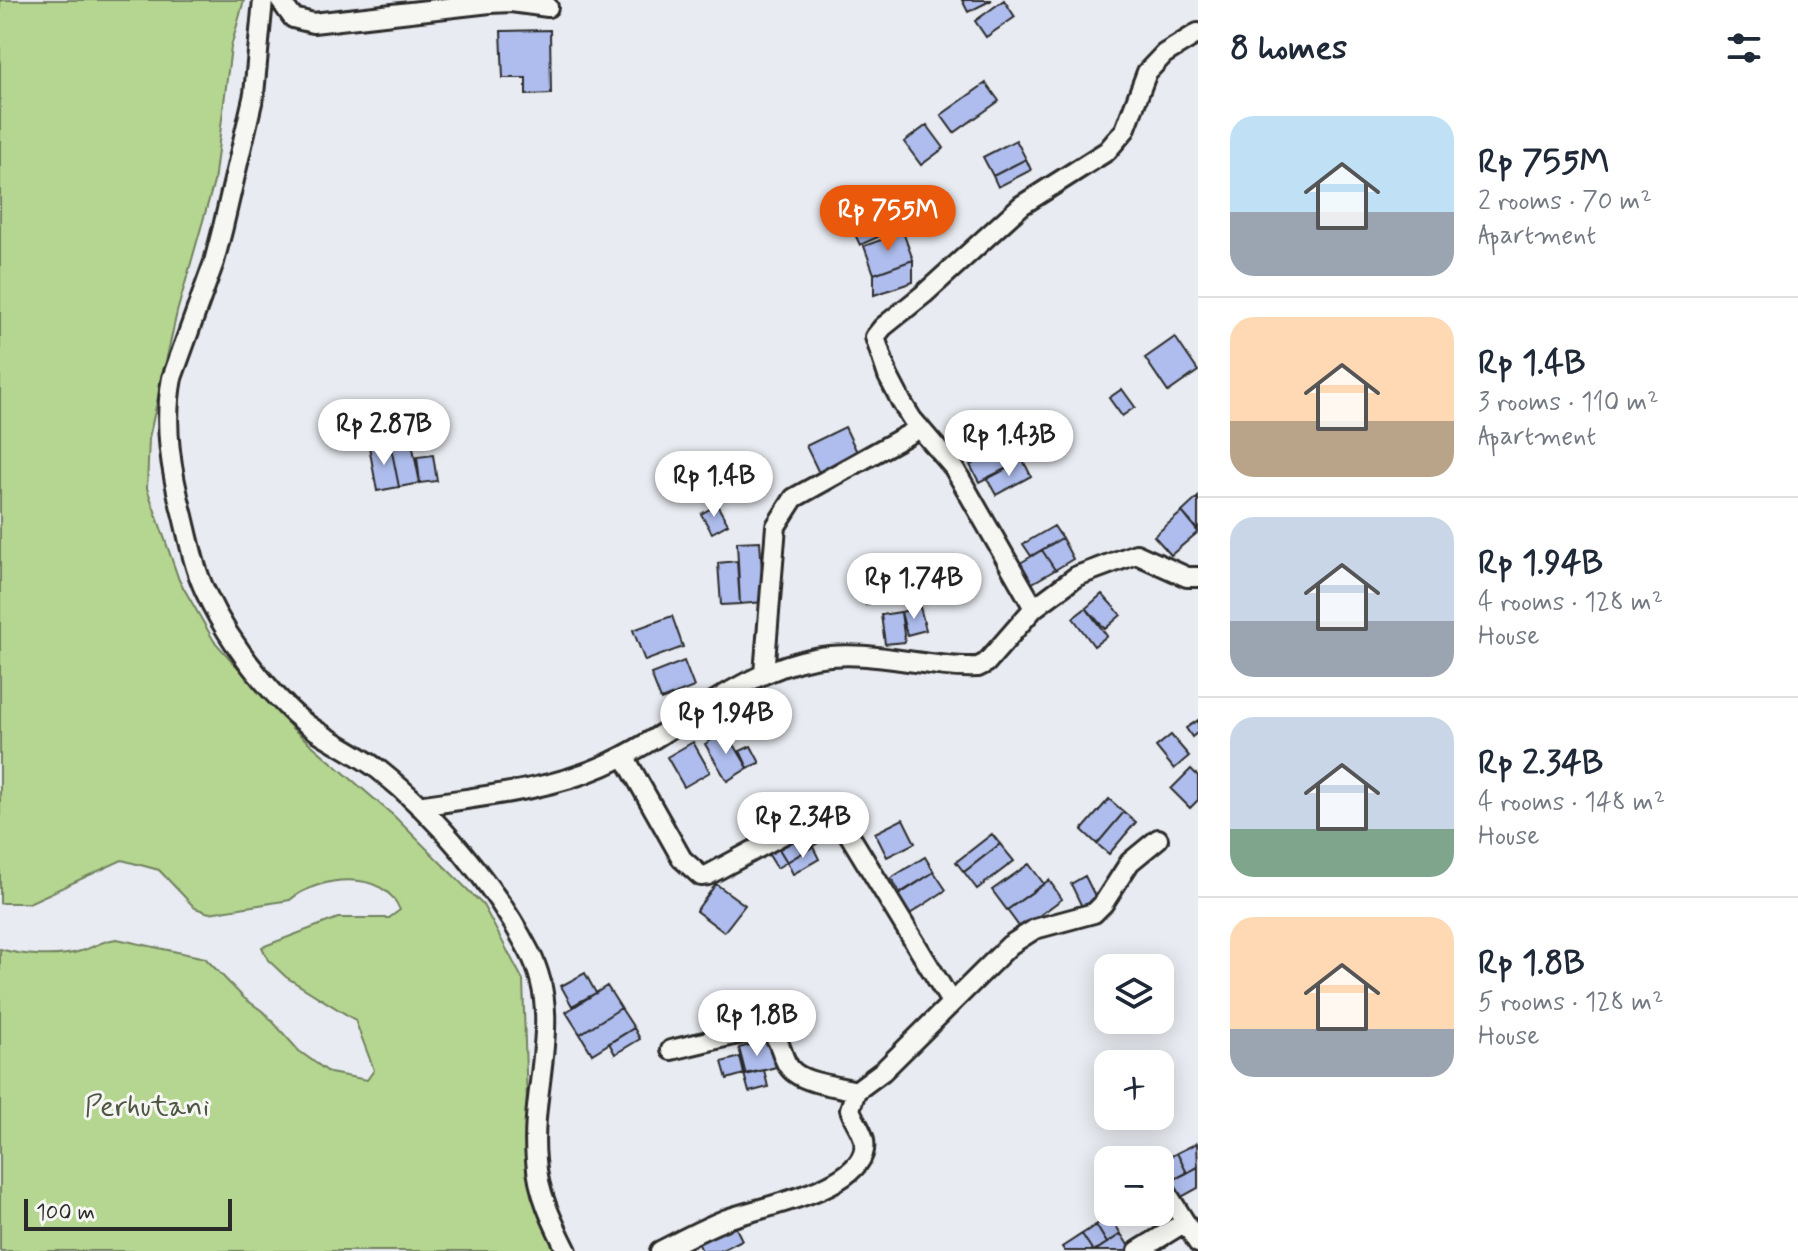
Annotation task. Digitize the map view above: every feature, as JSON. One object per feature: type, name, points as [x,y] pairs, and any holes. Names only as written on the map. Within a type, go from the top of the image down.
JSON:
[{"type":"street","points":[[263,0],[254,94],[230,199],[214,262],[172,378],[168,398],[167,419],[174,485],[194,563],[205,590],[250,664],[290,711],[377,769],[419,806],[477,873],[531,954],[543,987],[547,1021],[535,1157],[541,1195],[567,1251]]},
{"type":"street","points":[[280,0],[293,18],[313,23],[490,3],[511,2],[548,7]]},
{"type":"street","points":[[1034,608],[954,468],[920,428],[888,376],[875,342],[878,332],[933,287],[1022,205],[1107,151],[1125,130],[1147,72],[1154,62],[1198,33]]},
{"type":"street","points":[[764,674],[776,526],[782,513],[794,498],[920,428]]},
{"type":"street","points":[[419,806],[560,781],[624,756],[764,674],[816,658],[883,655],[978,667],[986,663],[1034,608],[1077,576],[1131,555],[1142,555],[1187,577],[1198,577]]},
{"type":"street","points":[[624,756],[682,859],[701,876],[825,812],[836,813],[951,1002]]},
{"type":"street","points":[[660,1251],[724,1220],[812,1194],[849,1172],[859,1163],[865,1144],[864,1133],[850,1109],[856,1091],[883,1071],[999,955],[1023,936],[1035,929],[1094,913],[1130,862],[1158,839]]},
{"type":"street","points":[[671,1050],[763,1028],[776,1035],[788,1065],[796,1074],[856,1091]]},
{"type":"street","points":[[1174,1204],[1198,1243]]},
{"type":"street","points":[[1138,1251],[1185,1222]]},
{"type":"green space","name":"Perhutani","points":[[0,0],[244,0],[231,47],[214,182],[177,312],[149,438],[147,488],[179,580],[214,641],[292,728],[394,816],[483,905],[523,980],[527,1104],[537,1208],[555,1251],[0,1251],[0,949],[30,955],[62,955],[117,939],[205,958],[244,998],[265,1013],[299,1051],[330,1073],[367,1080],[374,1070],[355,1020],[286,977],[268,960],[262,947],[338,918],[389,918],[400,910],[392,897],[380,887],[350,880],[317,886],[290,900],[209,913],[195,908],[159,870],[122,860],[29,903],[0,903]]},
{"type":"building","points":[[962,0],[992,0],[968,12]]},
{"type":"building","points":[[1004,0],[1015,17],[986,37],[975,21]]},
{"type":"building","points":[[550,30],[551,94],[526,95],[526,78],[503,78],[501,31]]},
{"type":"building","points":[[986,83],[999,101],[954,133],[941,115]]},
{"type":"building","points":[[927,125],[944,148],[921,165],[904,142]]},
{"type":"building","points":[[1016,140],[1026,159],[993,176],[983,157]]},
{"type":"building","points":[[1026,159],[1031,170],[998,187],[993,176]]},
{"type":"building","points":[[871,216],[880,236],[860,245],[851,226]]},
{"type":"building","points":[[903,232],[913,260],[874,274],[864,246]]},
{"type":"building","points":[[913,260],[913,282],[874,295],[874,274]]},
{"type":"building","points":[[1175,337],[1198,371],[1168,392],[1145,358]]},
{"type":"building","points":[[1122,389],[1135,407],[1122,416],[1109,398]]},
{"type":"building","points":[[845,427],[858,454],[819,473],[806,446]]},
{"type":"building","points":[[411,438],[420,483],[399,487],[390,442]]},
{"type":"building","points":[[390,442],[399,487],[377,491],[369,446]]},
{"type":"building","points":[[1014,443],[1023,460],[979,482],[970,465]]},
{"type":"building","points":[[433,455],[437,481],[420,483],[417,457]]},
{"type":"building","points":[[1023,460],[1031,476],[996,495],[987,479]]},
{"type":"building","points":[[1198,497],[1198,530],[1182,512]]},
{"type":"building","points":[[717,505],[728,524],[712,533],[701,514]]},
{"type":"building","points":[[1182,512],[1198,532],[1171,555],[1154,536]]},
{"type":"building","points":[[1054,526],[1062,538],[1031,556],[1023,544]]},
{"type":"building","points":[[1062,538],[1073,559],[1055,570],[1042,550]]},
{"type":"building","points":[[760,541],[764,602],[740,604],[737,542]]},
{"type":"building","points":[[1042,550],[1055,570],[1029,585],[1017,565]]},
{"type":"building","points":[[737,561],[740,604],[721,605],[718,563]]},
{"type":"building","points":[[870,565],[876,579],[859,587],[852,573]]},
{"type":"building","points":[[894,574],[900,592],[866,605],[859,587]]},
{"type":"building","points":[[1102,594],[1121,615],[1105,629],[1086,608]]},
{"type":"building","points":[[920,607],[926,630],[907,635],[901,612]]},
{"type":"building","points":[[1086,608],[1107,636],[1094,646],[1073,618]]},
{"type":"building","points":[[901,612],[905,642],[885,644],[881,615]]},
{"type":"building","points":[[672,616],[683,647],[645,661],[633,630]]},
{"type":"building","points":[[684,661],[694,687],[661,700],[651,674]]},
{"type":"building","points":[[1198,720],[1198,732],[1192,737],[1186,728]]},
{"type":"building","points":[[726,731],[748,768],[727,781],[705,744]]},
{"type":"building","points":[[1171,735],[1189,756],[1174,769],[1156,747]]},
{"type":"building","points":[[693,742],[710,772],[684,787],[667,757]]},
{"type":"building","points":[[751,746],[760,763],[748,768],[740,751]]},
{"type":"building","points":[[1191,769],[1198,776],[1198,800],[1190,808],[1171,789]]},
{"type":"building","points":[[1109,799],[1124,812],[1097,844],[1082,830]]},
{"type":"building","points":[[1124,812],[1136,822],[1109,854],[1097,844]]},
{"type":"building","points":[[903,819],[915,843],[887,857],[875,833]]},
{"type":"building","points":[[807,825],[818,843],[787,862],[776,844]]},
{"type":"building","points":[[992,834],[1000,844],[964,872],[956,862]]},
{"type":"building","points":[[776,844],[787,862],[777,868],[766,850]]},
{"type":"building","points":[[1000,844],[1014,861],[977,889],[964,872]]},
{"type":"building","points":[[813,847],[819,859],[793,874],[787,862]]},
{"type":"building","points":[[925,857],[934,872],[900,893],[891,878]]},
{"type":"building","points":[[1029,864],[1044,884],[1007,910],[992,890]]},
{"type":"building","points":[[934,872],[946,890],[904,918],[891,900]]},
{"type":"building","points":[[1085,876],[1098,902],[1083,909],[1071,884]]},
{"type":"building","points":[[1049,880],[1062,899],[1021,929],[1007,910]]},
{"type":"building","points":[[716,884],[745,905],[724,932],[696,911]]},
{"type":"building","points":[[585,973],[596,993],[572,1006],[561,986]]},
{"type":"building","points":[[607,986],[621,1008],[580,1034],[566,1012]]},
{"type":"building","points":[[621,1008],[634,1028],[592,1054],[580,1034]]},
{"type":"building","points":[[634,1028],[640,1039],[615,1054],[609,1043]]},
{"type":"building","points":[[768,1040],[776,1067],[746,1075],[739,1048]]},
{"type":"building","points":[[740,1057],[744,1074],[727,1079],[722,1062]]},
{"type":"building","points":[[764,1070],[768,1087],[749,1092],[744,1074]]},
{"type":"building","points":[[1197,1143],[1198,1167],[1187,1173],[1177,1153]]},
{"type":"building","points":[[1177,1153],[1187,1173],[1174,1180],[1174,1155]]},
{"type":"building","points":[[1198,1167],[1198,1188],[1178,1199],[1174,1191],[1174,1179]]},
{"type":"building","points":[[733,1222],[742,1240],[720,1251],[702,1251],[697,1240]]},
{"type":"building","points":[[1097,1226],[1116,1226],[1121,1234],[1107,1243]]},
{"type":"building","points":[[1097,1226],[1107,1243],[1093,1251],[1082,1234]]},
{"type":"building","points":[[1082,1234],[1093,1251],[1065,1251],[1062,1247]]},
{"type":"building","points":[[1121,1234],[1130,1248],[1126,1251],[1095,1251]]}]
